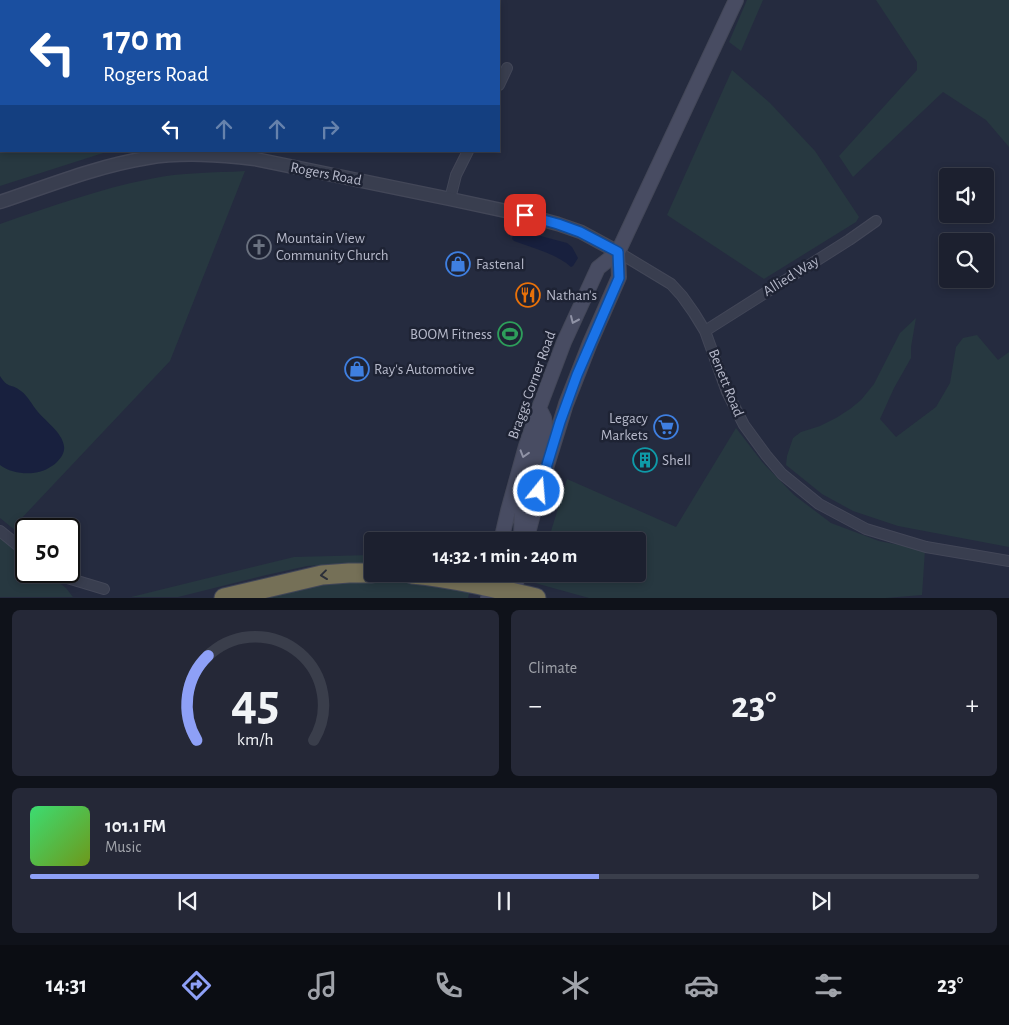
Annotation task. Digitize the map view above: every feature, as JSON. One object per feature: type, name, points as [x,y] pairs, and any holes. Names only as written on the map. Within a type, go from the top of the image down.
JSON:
[{"type":"highway","points":[[224,598],[322,575],[364,573]]},
{"type":"highway","points":[[467,582],[490,586],[514,595],[536,598]]},
{"type":"main road","name":"Braggs Corner Road","points":[[503,532],[519,471],[564,342],[598,268],[618,252],[736,0]]},
{"type":"main road","name":"Braggs Corner Road","points":[[528,532],[541,483],[566,404],[590,343],[619,278],[618,252]]},
{"type":"main road","points":[[521,532],[522,506],[545,425],[540,408]]},
{"type":"main road","points":[[514,595],[516,582]]},
{"type":"street","points":[[500,83],[507,68]]},
{"type":"street","points":[[450,199],[456,175],[468,152]]},
{"type":"street","name":"Rogers Road","points":[[0,202],[122,163],[149,158],[202,154],[229,156],[255,159],[505,210],[580,232],[618,252]]},
{"type":"street","name":"Allied Way","points":[[705,330],[849,240],[876,221]]},
{"type":"street","name":"Benett Road","points":[[618,252],[671,284],[682,296],[705,330],[728,392],[744,425],[782,474],[819,504],[866,529],[918,544],[1009,561]]},
{"type":"street","points":[[0,531],[15,543]]},
{"type":"street","points":[[80,582],[104,590]]},
{"type":"shaded area","points":[[747,0],[763,0],[741,51],[729,42]]},
{"type":"shaded area","points":[[876,0],[1009,0],[1009,147],[986,120],[943,92],[853,177],[839,156],[917,70],[917,62]]},
{"type":"shaded area","points":[[732,70],[770,103],[815,151],[859,217],[856,222],[764,279],[667,215]]},
{"type":"shaded area","points":[[0,152],[107,152],[100,154],[0,186]]},
{"type":"shaded area","points":[[245,171],[170,361],[22,518],[15,518],[15,530],[0,518],[0,224],[74,199],[131,183],[173,175]]},
{"type":"shaded area","points":[[916,318],[911,358],[894,388],[880,419],[896,437],[936,407],[950,383],[956,347],[963,338],[977,335],[998,360],[1009,352],[1009,547],[898,526],[853,511],[822,494],[786,465],[793,438],[801,432],[836,418],[861,400],[874,384],[900,333]]},
{"type":"shaded area","points":[[736,428],[763,463],[794,495],[831,523],[879,541],[925,550],[922,595],[886,598],[589,598],[535,583],[646,582],[646,532],[551,532],[567,479],[676,527]]},
{"type":"shaded area","points":[[0,537],[15,549],[15,583],[60,583],[73,597],[0,597]]},
{"type":"shaded area","points":[[364,555],[364,564],[307,566],[178,597],[131,597],[294,557]]},
{"type":"shaded area","points":[[356,579],[364,579],[364,582],[442,583],[470,590],[468,598],[248,598],[287,589]]},
{"type":"water","points":[[522,231],[567,243],[572,247],[578,258],[571,267],[551,254],[512,239],[514,232]]},
{"type":"water","points":[[0,376],[5,383],[26,395],[38,412],[60,435],[64,448],[62,455],[57,462],[43,471],[24,473],[11,471],[0,465]]},
{"type":"place","name":"Mountain View Community Church","points":[[259,247]]},
{"type":"place","name":"Fastenal","points":[[458,264]]},
{"type":"place","name":"Nathan's","points":[[528,295]]},
{"type":"place","name":"BOOM Fitness","points":[[510,334]]},
{"type":"place","name":"Ray's Automotive","points":[[357,369]]},
{"type":"place","name":"Legacy Markets","points":[[666,427]]},
{"type":"place","name":"Shell","points":[[645,460]]},
{"type":"route","points":[[525,215],[580,232],[618,252],[619,278],[590,343],[566,404],[539,491]]}]
